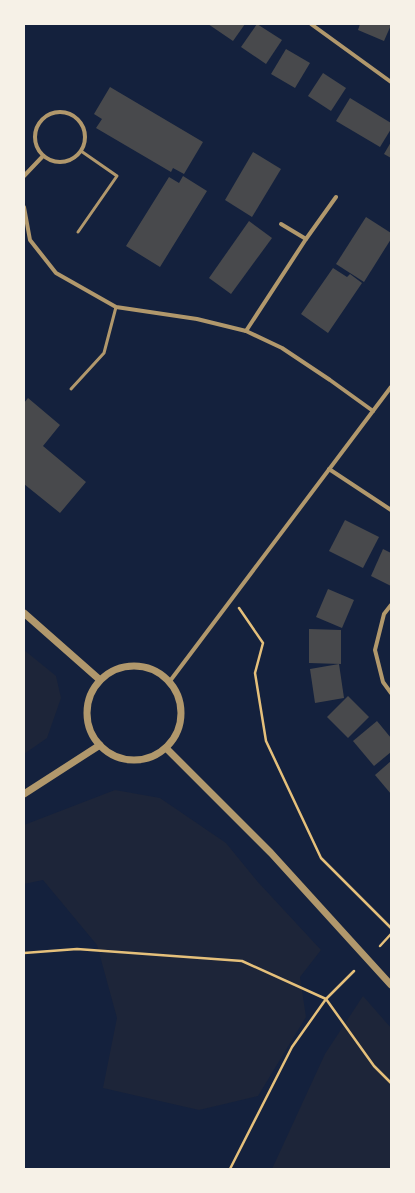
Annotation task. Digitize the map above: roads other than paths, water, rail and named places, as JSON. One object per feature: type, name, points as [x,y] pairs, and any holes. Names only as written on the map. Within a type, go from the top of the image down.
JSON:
[{"type":"street","points":[[310,24],[391,82]]},
{"type":"street","points":[[59,112],[67,113],[75,117],[84,130],[85,138],[81,151],[73,159],[66,162],[50,160],[43,156],[35,141],[35,133],[38,125],[44,118],[59,112]]},
{"type":"street","points":[[24,176],[43,156]]},
{"type":"street","points":[[246,331],[306,239],[336,197]]},
{"type":"street","points":[[24,207],[30,240],[56,273],[116,307],[197,319],[246,331],[282,348],[373,411]]},
{"type":"street","points":[[281,224],[306,239]]},
{"type":"street","points":[[170,681],[391,387]]},
{"type":"street","points":[[329,469],[391,510]]},
{"type":"street","points":[[391,605],[384,614],[375,650],[383,682],[391,693]]},
{"type":"street","points":[[24,613],[100,680]]},
{"type":"street","points":[[126,666],[148,667],[157,671],[170,681],[176,690],[182,709],[179,728],[174,740],[166,748],[155,755],[140,760],[130,760],[110,754],[100,746],[91,734],[87,715],[88,703],[94,687],[100,680],[113,670],[126,666]]},
{"type":"street","points":[[24,794],[100,746]]},
{"type":"street","points":[[166,748],[271,853],[391,985]]},
{"type":"lane","points":[[78,232],[117,176],[81,151]]},
{"type":"lane","points":[[71,389],[104,353],[116,307]]}]
